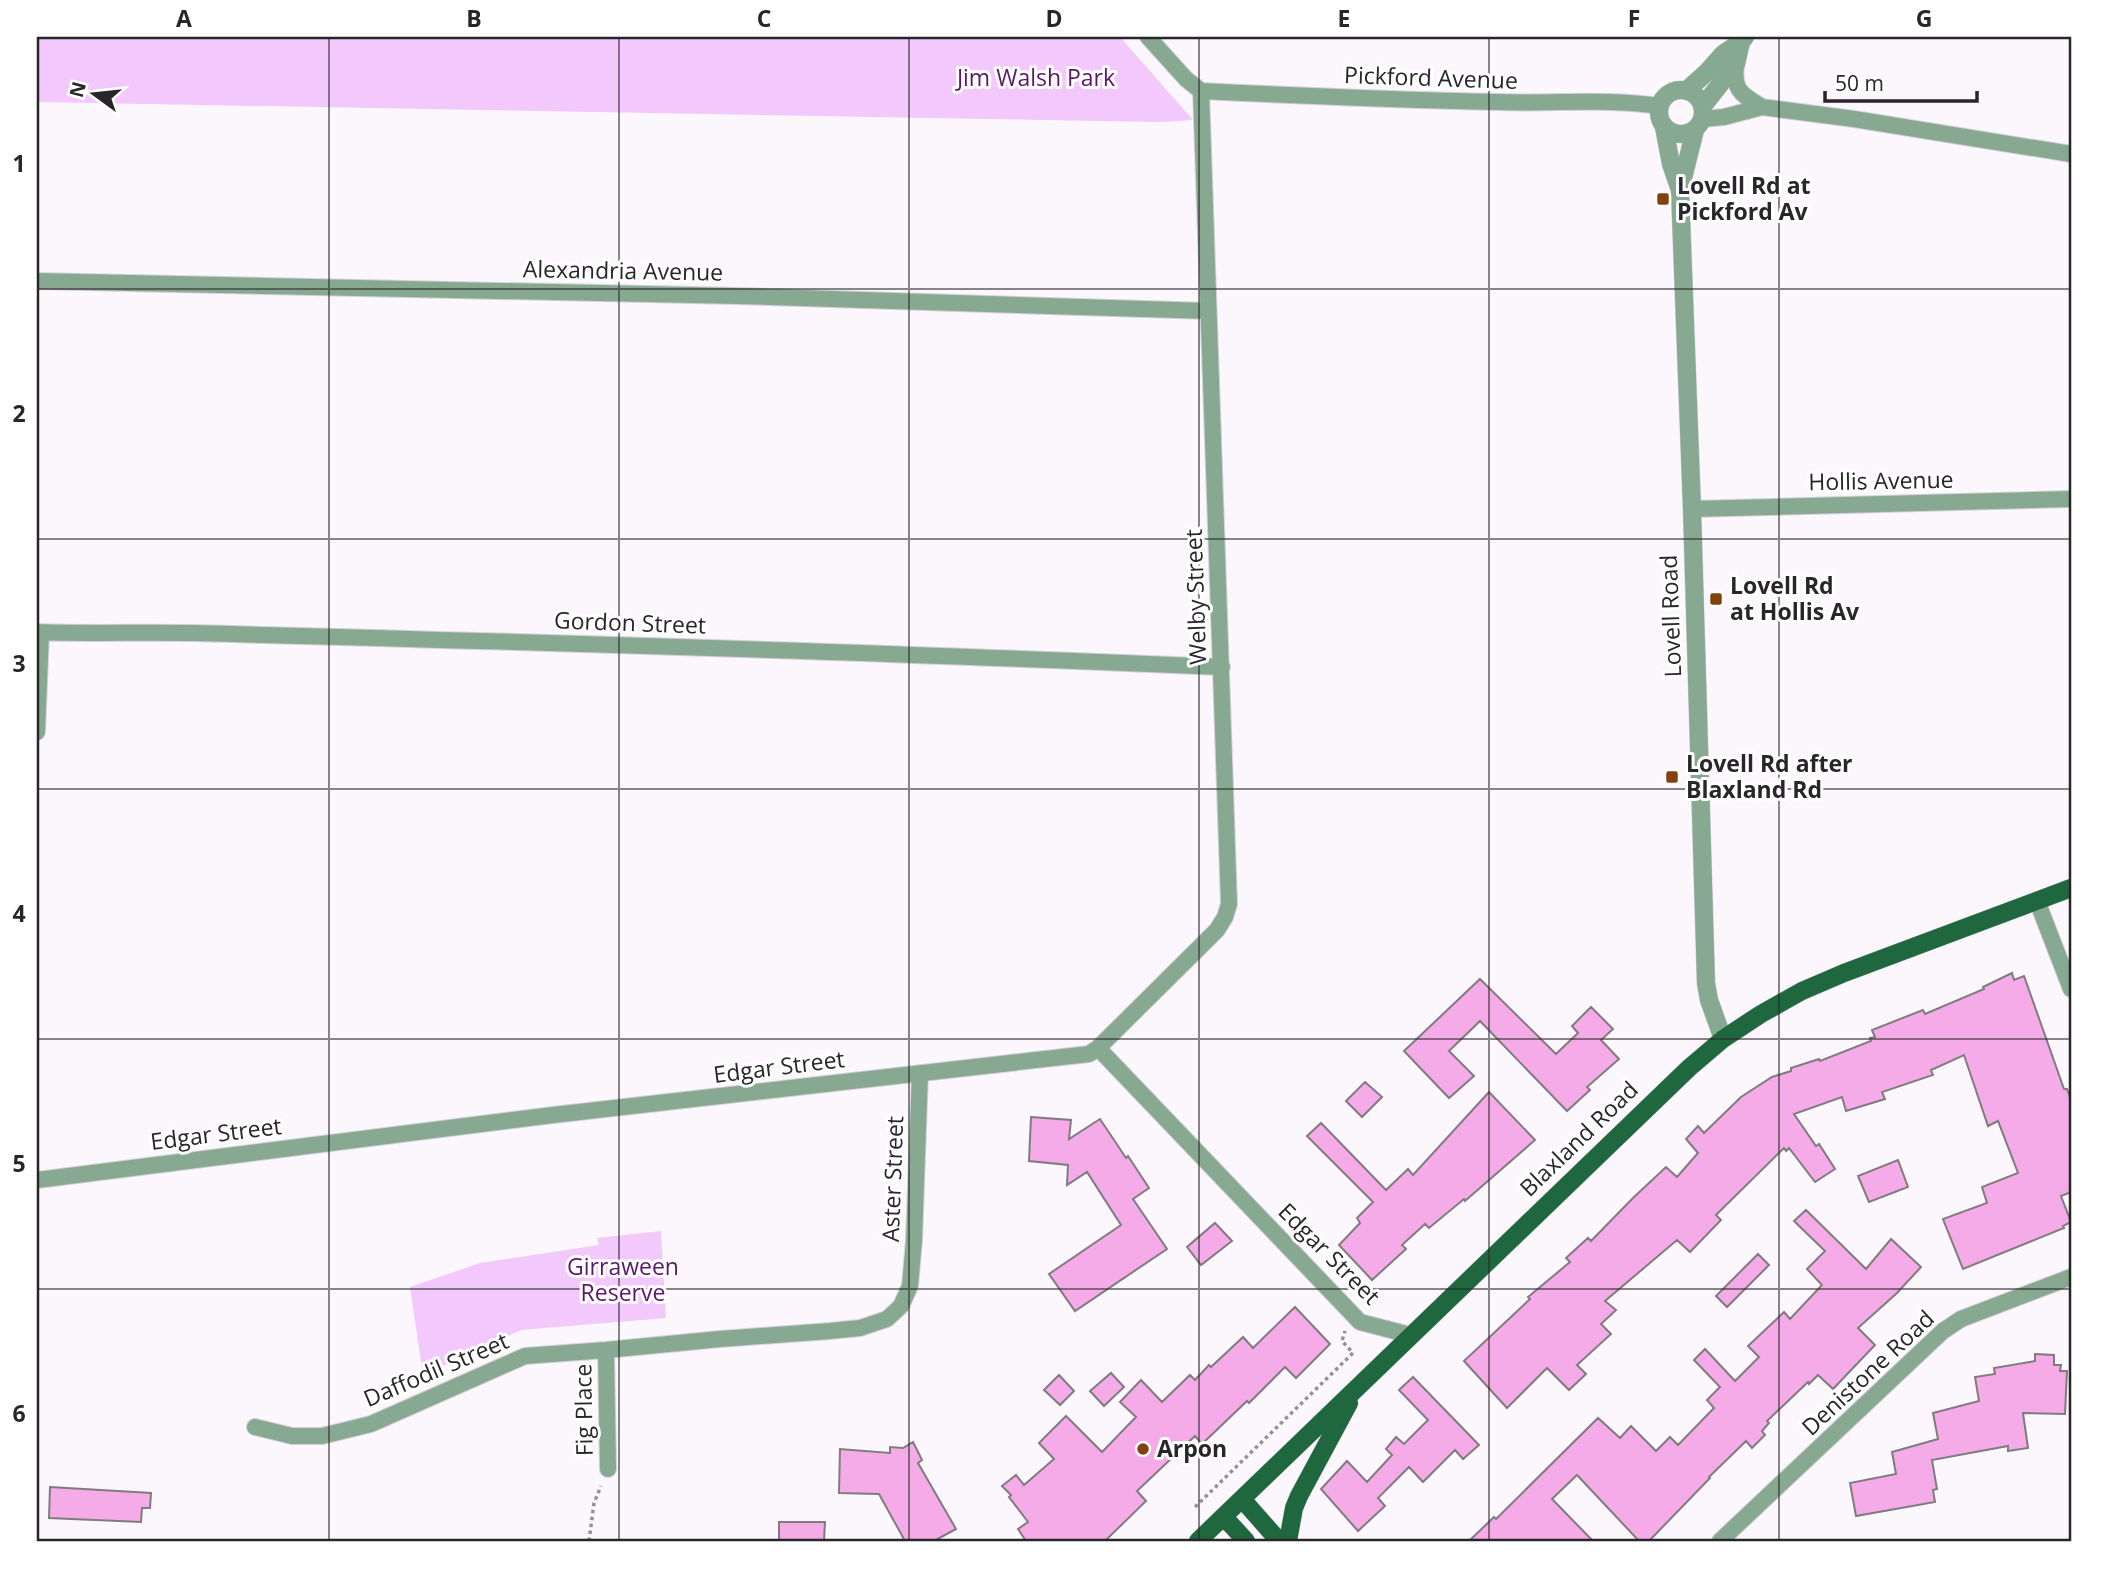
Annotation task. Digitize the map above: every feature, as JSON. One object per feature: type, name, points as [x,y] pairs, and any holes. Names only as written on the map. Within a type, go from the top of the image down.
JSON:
[{"type":"main road","name":"Blaxland Road","points":[[1198,1541],[1689,1068],[1723,1039],[1802,991],[2071,888]]},
{"type":"main road","points":[[1288,1541],[1299,1496],[1359,1384]]},
{"type":"main road","points":[[1242,1499],[1279,1541]]},
{"type":"main road","points":[[1224,1517],[1246,1541]]},
{"type":"street","points":[[1147,37],[1194,87],[1201,91]]},
{"type":"street","name":"Lovell Road","points":[[1680,190],[1700,118],[1736,64],[1743,40]]},
{"type":"street","name":"Lovell Road","points":[[1686,91],[1723,54],[1743,40]]},
{"type":"street","points":[[1736,64],[1736,87],[1762,107]]},
{"type":"street","points":[[1675,90],[1686,91],[1696,96],[1700,118],[1689,133],[1676,134],[1664,127],[1659,106],[1668,94],[1675,90]]},
{"type":"street","name":"Pickford Avenue","points":[[1201,91],[1403,100],[1636,103],[1659,106]]},
{"type":"street","name":"Welby Street","points":[[1098,1048],[1217,930],[1225,918],[1229,892],[1201,91]]},
{"type":"street","points":[[1700,118],[1724,117],[1762,107],[2071,154]]},
{"type":"street","name":"Lovell Road","points":[[1664,127],[1671,164],[1680,190],[1706,983],[1723,1039]]},
{"type":"street","name":"Alexandria Avenue","points":[[37,281],[751,296],[1208,311]]},
{"type":"street","name":"Hollis Avenue","points":[[1692,509],[2071,499]]},
{"type":"street","points":[[37,732],[39,633]]},
{"type":"street","name":"Gordon Street","points":[[39,633],[187,633],[992,657],[1222,667]]},
{"type":"street","points":[[2037,901],[2071,989]]},
{"type":"street","name":"Edgar Street","points":[[37,1180],[553,1115],[1089,1054],[1098,1048],[1360,1322],[1410,1335]]},
{"type":"street","name":"Aster Street","points":[[910,1286],[920,1073]]},
{"type":"street","name":"Denistone Road","points":[[1720,1541],[1943,1331],[1961,1320],[2071,1277]]},
{"type":"street","name":"Daffodil Street","points":[[255,1426],[292,1436],[322,1436],[371,1424],[525,1356],[860,1328],[887,1319],[901,1306],[910,1286]]},
{"type":"street","name":"Fig Place","points":[[606,1350],[608,1469]]},
{"type":"path","points":[[1195,1507],[1353,1353],[1342,1342]]},
{"type":"path","points":[[589,1541],[594,1503],[608,1469]]},
{"type":"green space","name":"Jim Walsh Park","points":[[37,37],[1120,37],[1193,120],[1160,122],[37,102]]},
{"type":"green space","name":"Girraween Reserve","points":[[661,1231],[666,1318],[521,1330],[423,1375],[410,1287],[480,1263],[599,1245],[597,1238]]},
{"type":"building","points":[[2012,973],[2014,980],[2024,976],[2064,1089],[2067,1089],[2071,1100],[2071,1192],[2061,1196],[2071,1222],[2063,1226],[2064,1228],[1963,1269],[1943,1219],[1987,1203],[1982,1187],[2018,1173],[1998,1121],[1988,1126],[1964,1055],[1931,1070],[1933,1075],[1882,1092],[1885,1099],[1846,1111],[1842,1097],[1794,1114],[1816,1146],[1819,1144],[1835,1169],[1815,1182],[1789,1148],[1786,1151],[1784,1148],[1716,1215],[1721,1220],[1690,1252],[1677,1240],[1605,1301],[1616,1310],[1601,1324],[1611,1334],[1577,1365],[1586,1374],[1569,1390],[1547,1368],[1507,1408],[1464,1361],[1530,1299],[1528,1297],[1570,1262],[1566,1258],[1588,1238],[1591,1241],[1666,1167],[1677,1177],[1698,1153],[1686,1139],[1698,1126],[1704,1133],[1741,1097],[1772,1077],[1871,1041],[1870,1038],[1875,1037],[1872,1030],[1923,1010],[1925,1014],[1984,989],[1983,987]]},
{"type":"building","points":[[1480,979],[1556,1054],[1578,1033],[1572,1026],[1591,1007],[1613,1029],[1601,1040],[1619,1059],[1587,1087],[1590,1090],[1567,1111],[1480,1021],[1449,1051],[1474,1076],[1449,1098],[1404,1051]]},
{"type":"building","points":[[1365,1082],[1382,1097],[1362,1117],[1346,1101]]},
{"type":"building","points":[[1489,1092],[1535,1140],[1465,1201],[1464,1199],[1429,1228],[1425,1224],[1402,1245],[1406,1249],[1372,1280],[1339,1245],[1360,1223],[1357,1218],[1373,1202],[1307,1136],[1321,1123],[1386,1190],[1408,1169],[1413,1175]]},
{"type":"building","points":[[1031,1117],[1071,1120],[1069,1139],[1100,1119],[1149,1188],[1133,1199],[1167,1249],[1075,1311],[1049,1274],[1121,1225],[1087,1172],[1067,1185],[1068,1165],[1029,1161]]},
{"type":"building","points":[[1898,1160],[1908,1187],[1869,1202],[1858,1176]]},
{"type":"building","points":[[1806,1210],[1866,1269],[1891,1239],[1921,1267],[1858,1328],[1875,1345],[1833,1389],[1818,1375],[1809,1384],[1808,1382],[1767,1421],[1769,1423],[1762,1431],[1765,1435],[1752,1448],[1746,1441],[1649,1541],[1639,1541],[1577,1475],[1552,1499],[1593,1541],[1469,1541],[1494,1517],[1496,1519],[1598,1418],[1620,1438],[1631,1426],[1656,1451],[1670,1437],[1678,1445],[1714,1408],[1707,1400],[1720,1387],[1694,1360],[1705,1349],[1735,1381],[1759,1357],[1748,1346],[1784,1312],[1790,1319],[1822,1285],[1807,1269],[1825,1251],[1794,1221]]},
{"type":"building","points":[[1215,1223],[1232,1241],[1201,1265],[1187,1247]]},
{"type":"building","points":[[1758,1254],[1769,1265],[1727,1307],[1716,1296]]},
{"type":"building","points":[[1295,1307],[1330,1344],[1296,1378],[1285,1367],[1202,1444],[1195,1436],[1137,1491],[1146,1501],[1105,1541],[1026,1541],[1018,1529],[1028,1522],[1002,1486],[1016,1475],[1024,1485],[1054,1459],[1039,1443],[1066,1416],[1102,1452],[1136,1417],[1120,1402],[1141,1380],[1162,1402],[1190,1375],[1195,1380],[1243,1337],[1253,1348]]},
{"type":"building","points":[[2035,1354],[2054,1355],[2054,1365],[2061,1365],[2060,1371],[2067,1371],[2065,1414],[2023,1413],[2028,1448],[2008,1451],[2008,1446],[1932,1460],[1937,1489],[1933,1490],[1935,1502],[1856,1516],[1850,1483],[1896,1474],[1892,1452],[1938,1439],[1933,1413],[1979,1401],[1975,1377],[1995,1374],[1994,1368],[2035,1361]]},
{"type":"building","points":[[1111,1373],[1124,1387],[1104,1406],[1090,1391]]},
{"type":"building","points":[[1059,1375],[1074,1391],[1060,1405],[1044,1390]]},
{"type":"building","points":[[1413,1377],[1479,1445],[1463,1459],[1455,1450],[1423,1482],[1409,1467],[1378,1498],[1385,1506],[1358,1531],[1321,1489],[1347,1461],[1367,1482],[1392,1455],[1386,1449],[1396,1437],[1404,1444],[1428,1420],[1399,1390]]},
{"type":"building","points":[[913,1442],[922,1460],[918,1463],[956,1529],[934,1541],[905,1541],[879,1494],[839,1493],[840,1449],[890,1453],[890,1447],[903,1448]]},
{"type":"building","points":[[50,1487],[151,1493],[150,1508],[142,1508],[141,1522],[49,1518]]},
{"type":"building","points":[[779,1522],[825,1522],[824,1541],[779,1541]]},
{"type":"place","name":"Lovell Rd at Pickford Av","points":[[1663,199]]},
{"type":"place","name":"Lovell Rd at Hollis Av","points":[[1716,599]]},
{"type":"place","name":"Lovell Rd after Blaxland Rd","points":[[1672,777]]},
{"type":"place","name":"Arpon","points":[[1143,1449]]}]
